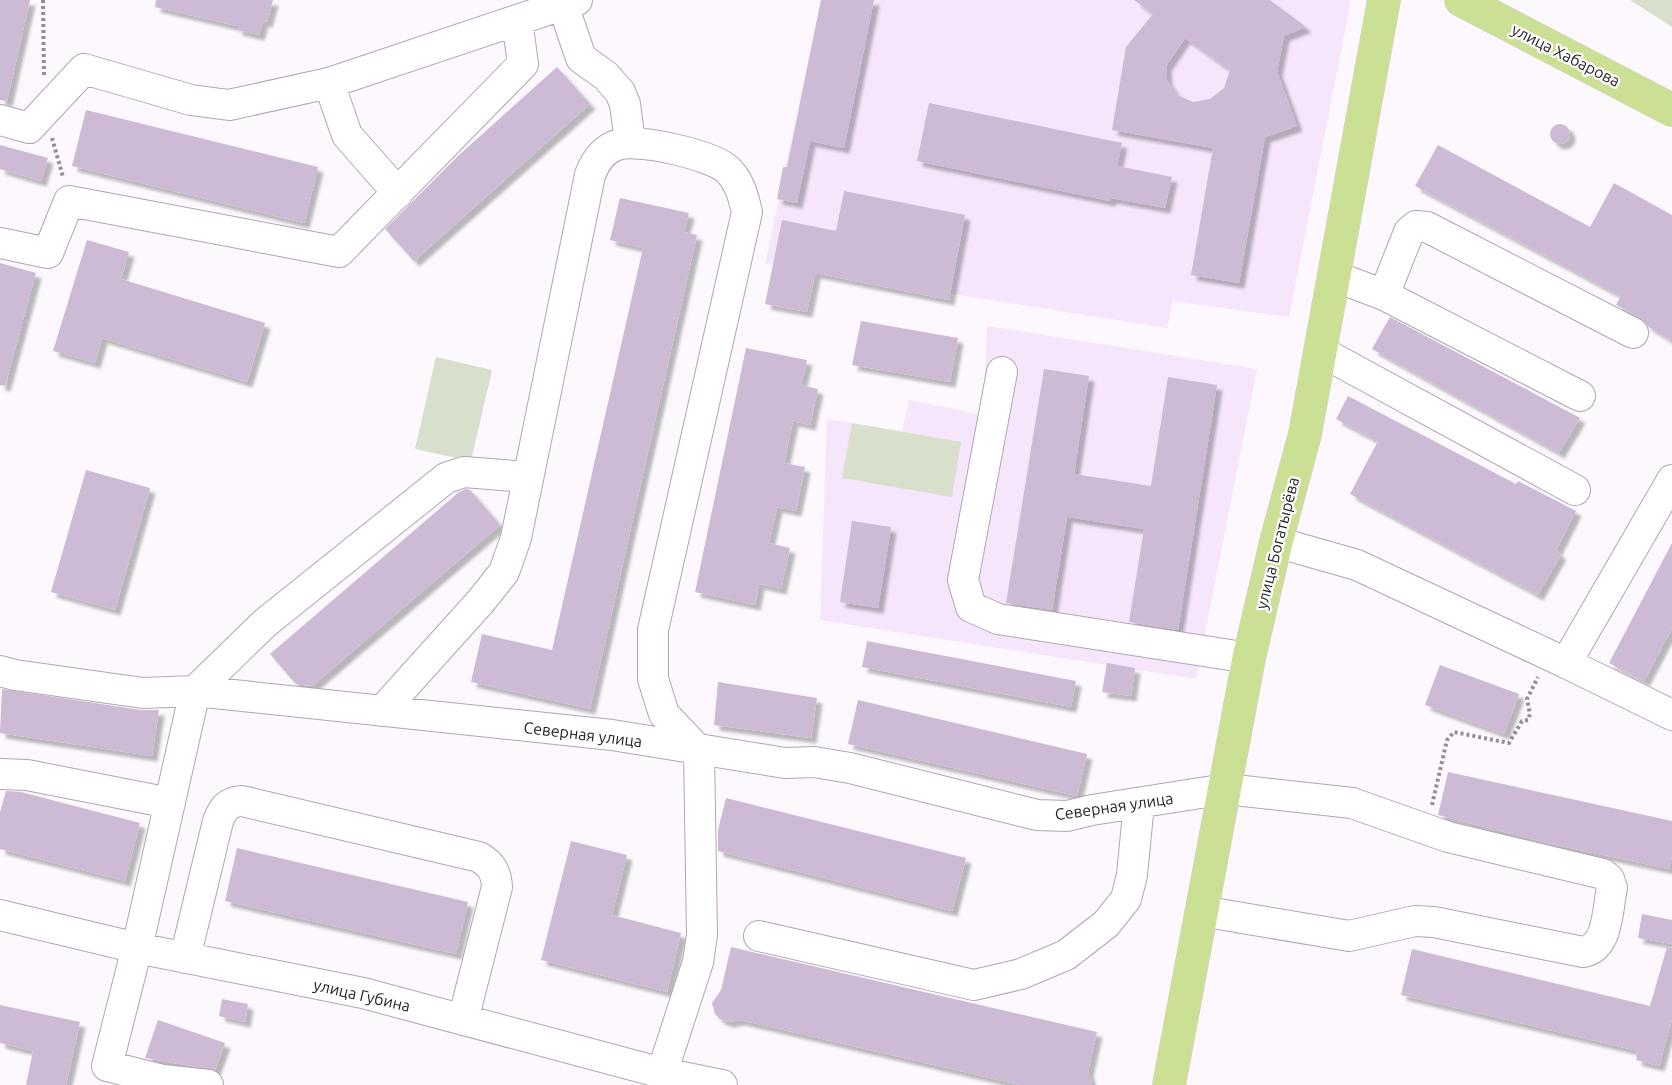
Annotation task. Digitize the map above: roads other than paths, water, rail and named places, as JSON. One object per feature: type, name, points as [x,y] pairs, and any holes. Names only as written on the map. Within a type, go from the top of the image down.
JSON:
[{"type":"main road","name":"улица Богатырёва","points":[[1169,1085],[1249,657],[1276,542],[1305,434],[1384,0]]},
{"type":"main road","name":"улица Хабарова","points":[[1461,0],[1672,110]]},
{"type":"street","points":[[0,120],[29,128],[84,69],[210,105],[229,105],[329,83],[570,2],[581,58],[606,76],[620,92],[625,104],[630,142]]},
{"type":"street","points":[[0,243],[48,254],[69,201],[339,252],[523,64],[517,20]]},
{"type":"street","points":[[329,83],[347,135],[398,193]]},
{"type":"street","points":[[382,711],[481,601],[504,572],[516,538],[590,175],[601,154],[618,144],[630,142],[711,159],[728,170],[742,189],[747,212],[653,630],[653,679],[664,714],[699,752],[702,935],[698,962],[662,1072]]},
{"type":"street","points":[[1383,296],[1410,232],[1416,226],[1427,227],[1633,333]]},
{"type":"street","points":[[1334,276],[1383,296],[1580,396]]},
{"type":"street","points":[[1320,351],[1575,490]]},
{"type":"street","points":[[1002,372],[963,580],[971,607],[998,619],[1249,657]]},
{"type":"street","points":[[208,1085],[163,1080],[107,1066],[137,948],[195,691],[265,623],[446,478],[464,472],[528,477]]},
{"type":"street","points":[[1558,659],[1672,480]]},
{"type":"street","points":[[1276,542],[1357,565],[1558,659],[1670,708]]},
{"type":"street","name":"Северная улица","points":[[0,671],[143,693],[195,691],[612,735],[699,752],[785,763],[814,762],[850,768],[1037,815],[1067,816],[1226,789],[1352,803],[1426,829],[1603,874],[1610,879],[1612,888],[1601,942],[1594,950],[1583,952],[1434,922],[1415,921],[1348,936],[1201,911]]},
{"type":"street","points":[[0,774],[27,775],[170,804]]},
{"type":"street","points":[[185,958],[218,821],[223,809],[232,802],[242,801],[479,857],[489,863],[496,875],[497,887],[463,1020]]},
{"type":"street","points":[[759,936],[974,985],[1021,974],[1066,955],[1106,924],[1126,899],[1132,875],[1139,803]]},
{"type":"street","name":"улица Губина","points":[[0,915],[137,948],[363,993],[662,1072],[723,1085]]}]
